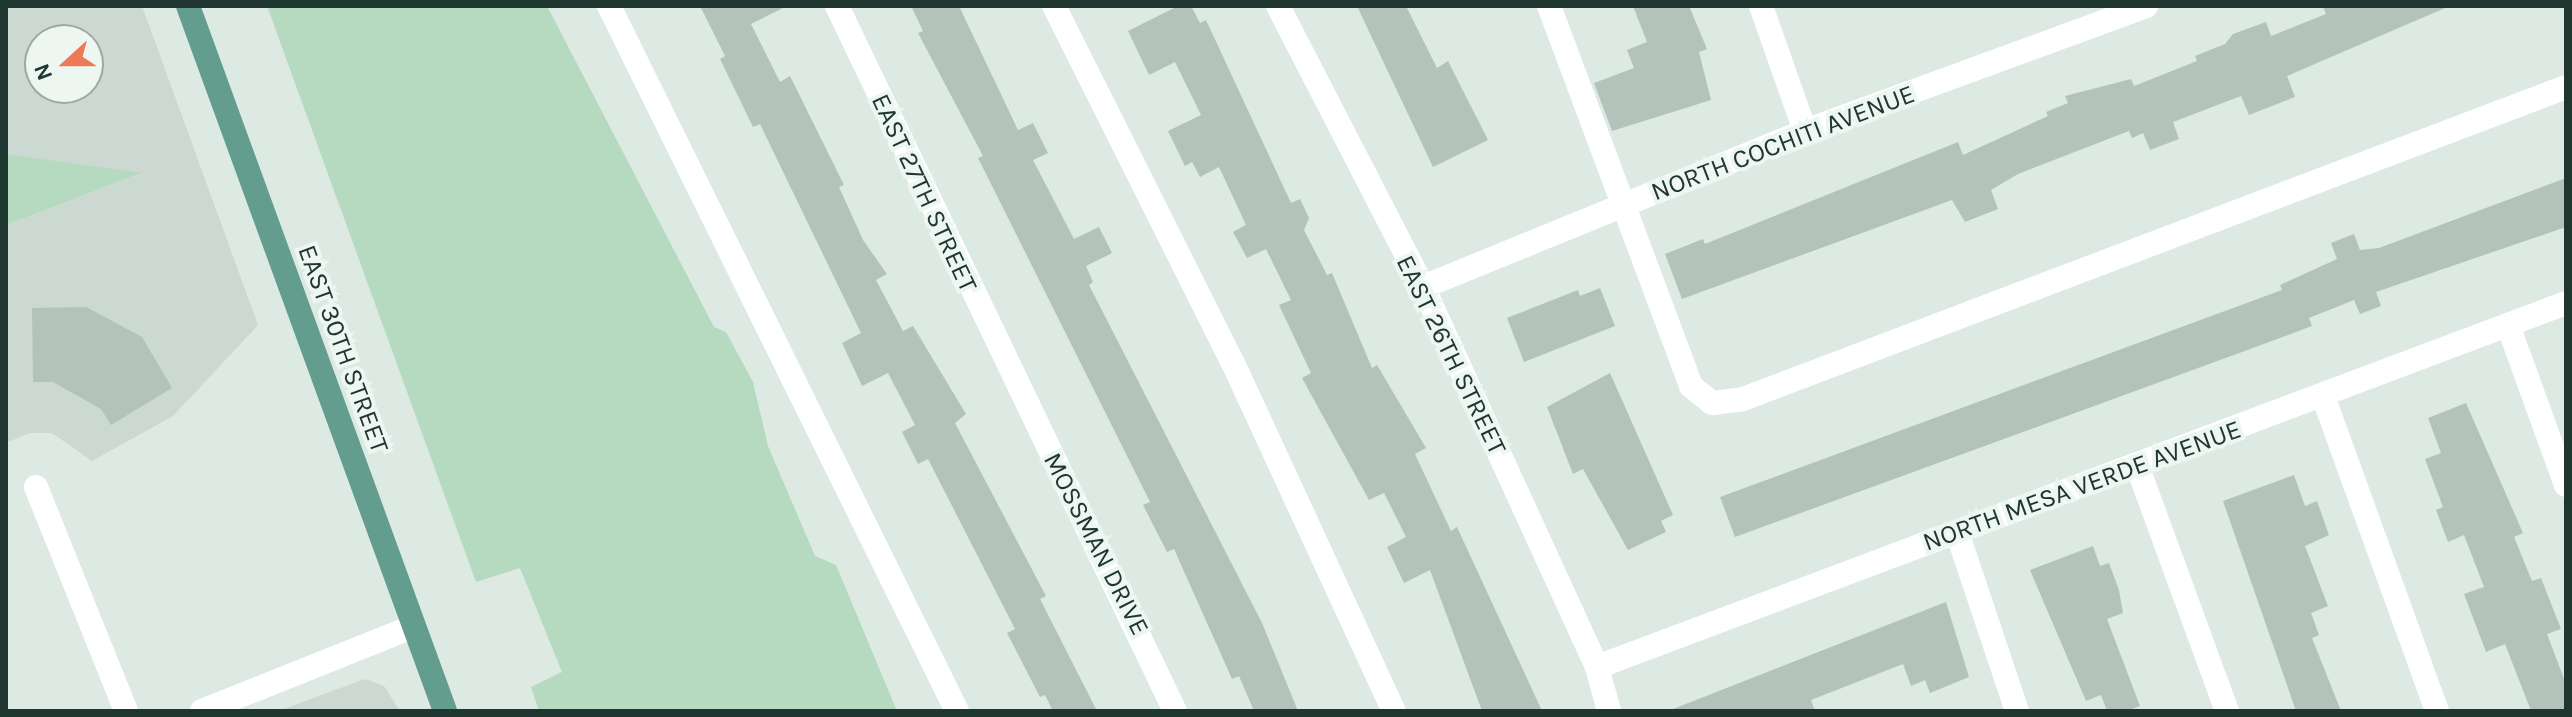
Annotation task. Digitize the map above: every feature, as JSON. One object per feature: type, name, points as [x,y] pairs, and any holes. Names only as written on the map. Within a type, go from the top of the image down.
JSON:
[{"type":"main road","name":"EAST 30TH STREET","points":[[188,6],[445,711]]},
{"type":"street","points":[[609,6],[957,711]]},
{"type":"street","name":"EAST 27TH STREET","points":[[837,6],[1012,379]]},
{"type":"street","points":[[1054,6],[1233,363],[1394,711]]},
{"type":"street","name":"EAST 26TH STREET","points":[[1278,6],[1423,287],[1597,667],[1609,711]]},
{"type":"street","points":[[1549,6],[1691,386],[1712,403],[1758,393],[2566,87]]},
{"type":"street","points":[[1761,6],[1805,131]]},
{"type":"street","name":"NORTH COCHITI AVENUE","points":[[1423,287],[1805,131],[2146,6]]},
{"type":"street","name":"NORTH MESA VERDE AVENUE","points":[[1597,667],[1957,532],[2138,468],[2566,303]]},
{"type":"street","points":[[2508,325],[2566,485]]},
{"type":"street","name":"MOSSMAN DRIVE","points":[[1012,379],[1141,628],[1175,711]]},
{"type":"street","points":[[2323,396],[2437,711]]},
{"type":"street","points":[[2138,468],[2227,711]]},
{"type":"street","points":[[36,487],[126,711]]},
{"type":"street","points":[[1957,532],[2017,711]]},
{"type":"street","points":[[202,711],[414,626]]},
{"type":"shaded area","points":[[6,6],[142,6],[258,325],[173,416],[92,461],[52,433],[29,433],[6,443],[6,225],[140,174],[6,154]]},
{"type":"shaded area","points":[[365,679],[384,686],[400,711],[278,711]]},
{"type":"green space","points":[[267,6],[547,6],[714,327],[726,332],[753,382],[768,446],[815,556],[836,565],[897,711],[539,711],[531,687],[562,672],[520,568],[476,582]]},
{"type":"green space","points":[[6,154],[142,173],[6,225]]},
{"type":"building","points":[[700,6],[787,6],[751,24],[780,82],[790,76],[844,185],[839,187],[863,240],[887,274],[876,280],[903,331],[913,326],[966,414],[955,423],[1046,596],[1040,599],[1097,711],[1053,711],[1045,695],[1040,697],[1007,633],[1015,629],[928,459],[918,464],[902,432],[915,425],[888,373],[862,386],[842,343],[861,333],[760,124],[753,127],[720,59],[725,56]]},
{"type":"building","points":[[911,6],[959,6],[1018,130],[1033,123],[1048,153],[1033,160],[1074,239],[1099,227],[1112,253],[1086,266],[1093,282],[1089,285],[1262,623],[1298,711],[1254,711],[1239,676],[1232,679],[1174,549],[1167,552],[1143,505],[1150,502],[978,158],[983,156],[918,33],[923,31]]},
{"type":"building","points":[[1178,6],[1191,6],[1200,23],[1206,20],[1291,203],[1300,199],[1309,218],[1304,230],[1327,275],[1332,273],[1372,368],[1377,365],[1426,448],[1415,454],[1451,531],[1457,527],[1542,711],[1482,711],[1430,570],[1404,583],[1387,547],[1406,537],[1384,493],[1369,500],[1302,378],[1311,373],[1279,305],[1291,300],[1266,249],[1247,258],[1233,232],[1246,225],[1219,167],[1200,177],[1192,162],[1185,166],[1168,131],[1201,115],[1175,62],[1149,75],[1128,31]]},
{"type":"building","points":[[1357,6],[1406,6],[1437,68],[1448,61],[1488,140],[1433,167]]},
{"type":"building","points":[[1633,6],[1689,6],[1707,49],[1699,52],[1711,100],[1612,131],[1594,83],[1634,68],[1627,50],[1647,42]]},
{"type":"building","points":[[2323,6],[2445,8],[2287,76],[2295,97],[2249,115],[2241,96],[2173,122],[2179,139],[2150,150],[2143,133],[2132,138],[2129,131],[2018,174],[1991,190],[1998,209],[1965,222],[1952,200],[1682,299],[1665,254],[1703,239],[1705,244],[1958,142],[1963,155],[2048,116],[2046,112],[2068,103],[2065,96],[2131,79],[2134,86],[2197,61],[2195,56],[2225,44],[2233,34],[2266,22],[2271,36],[2326,14]]},
{"type":"building","points":[[2566,178],[2566,227],[2376,292],[2381,306],[2360,314],[2354,300],[2309,318],[2312,326],[1735,537],[1720,497],[2282,290],[2280,285],[2337,259],[2331,243],[2354,234],[2360,250],[2379,248]]},
{"type":"building","points":[[1600,288],[1615,326],[1524,362],[1507,318],[1578,290],[1580,296]]},
{"type":"building","points":[[86,307],[142,337],[172,388],[111,425],[101,409],[53,382],[33,382],[32,308]]},
{"type":"building","points":[[1610,373],[1673,515],[1661,521],[1666,532],[1628,550],[1583,469],[1573,474],[1547,407]]},
{"type":"building","points":[[2466,403],[2523,533],[2514,537],[2532,581],[2541,578],[2561,629],[2547,634],[2566,684],[2566,711],[2531,711],[2505,644],[2486,652],[2464,594],[2484,587],[2464,535],[2448,542],[2436,510],[2443,507],[2425,459],[2441,453],[2428,418]]},
{"type":"building","points":[[2294,475],[2305,506],[2317,501],[2329,535],[2305,546],[2328,606],[2311,613],[2319,635],[2312,638],[2341,711],[2296,711],[2223,501]]},
{"type":"building","points":[[2093,546],[2100,566],[2109,563],[2119,590],[2123,613],[2107,619],[2140,706],[2126,711],[2107,711],[2101,695],[2086,701],[2030,570]]},
{"type":"building","points":[[1946,602],[1969,677],[1930,693],[1925,680],[1911,686],[1903,664],[1811,700],[1815,711],[1668,711]]}]
